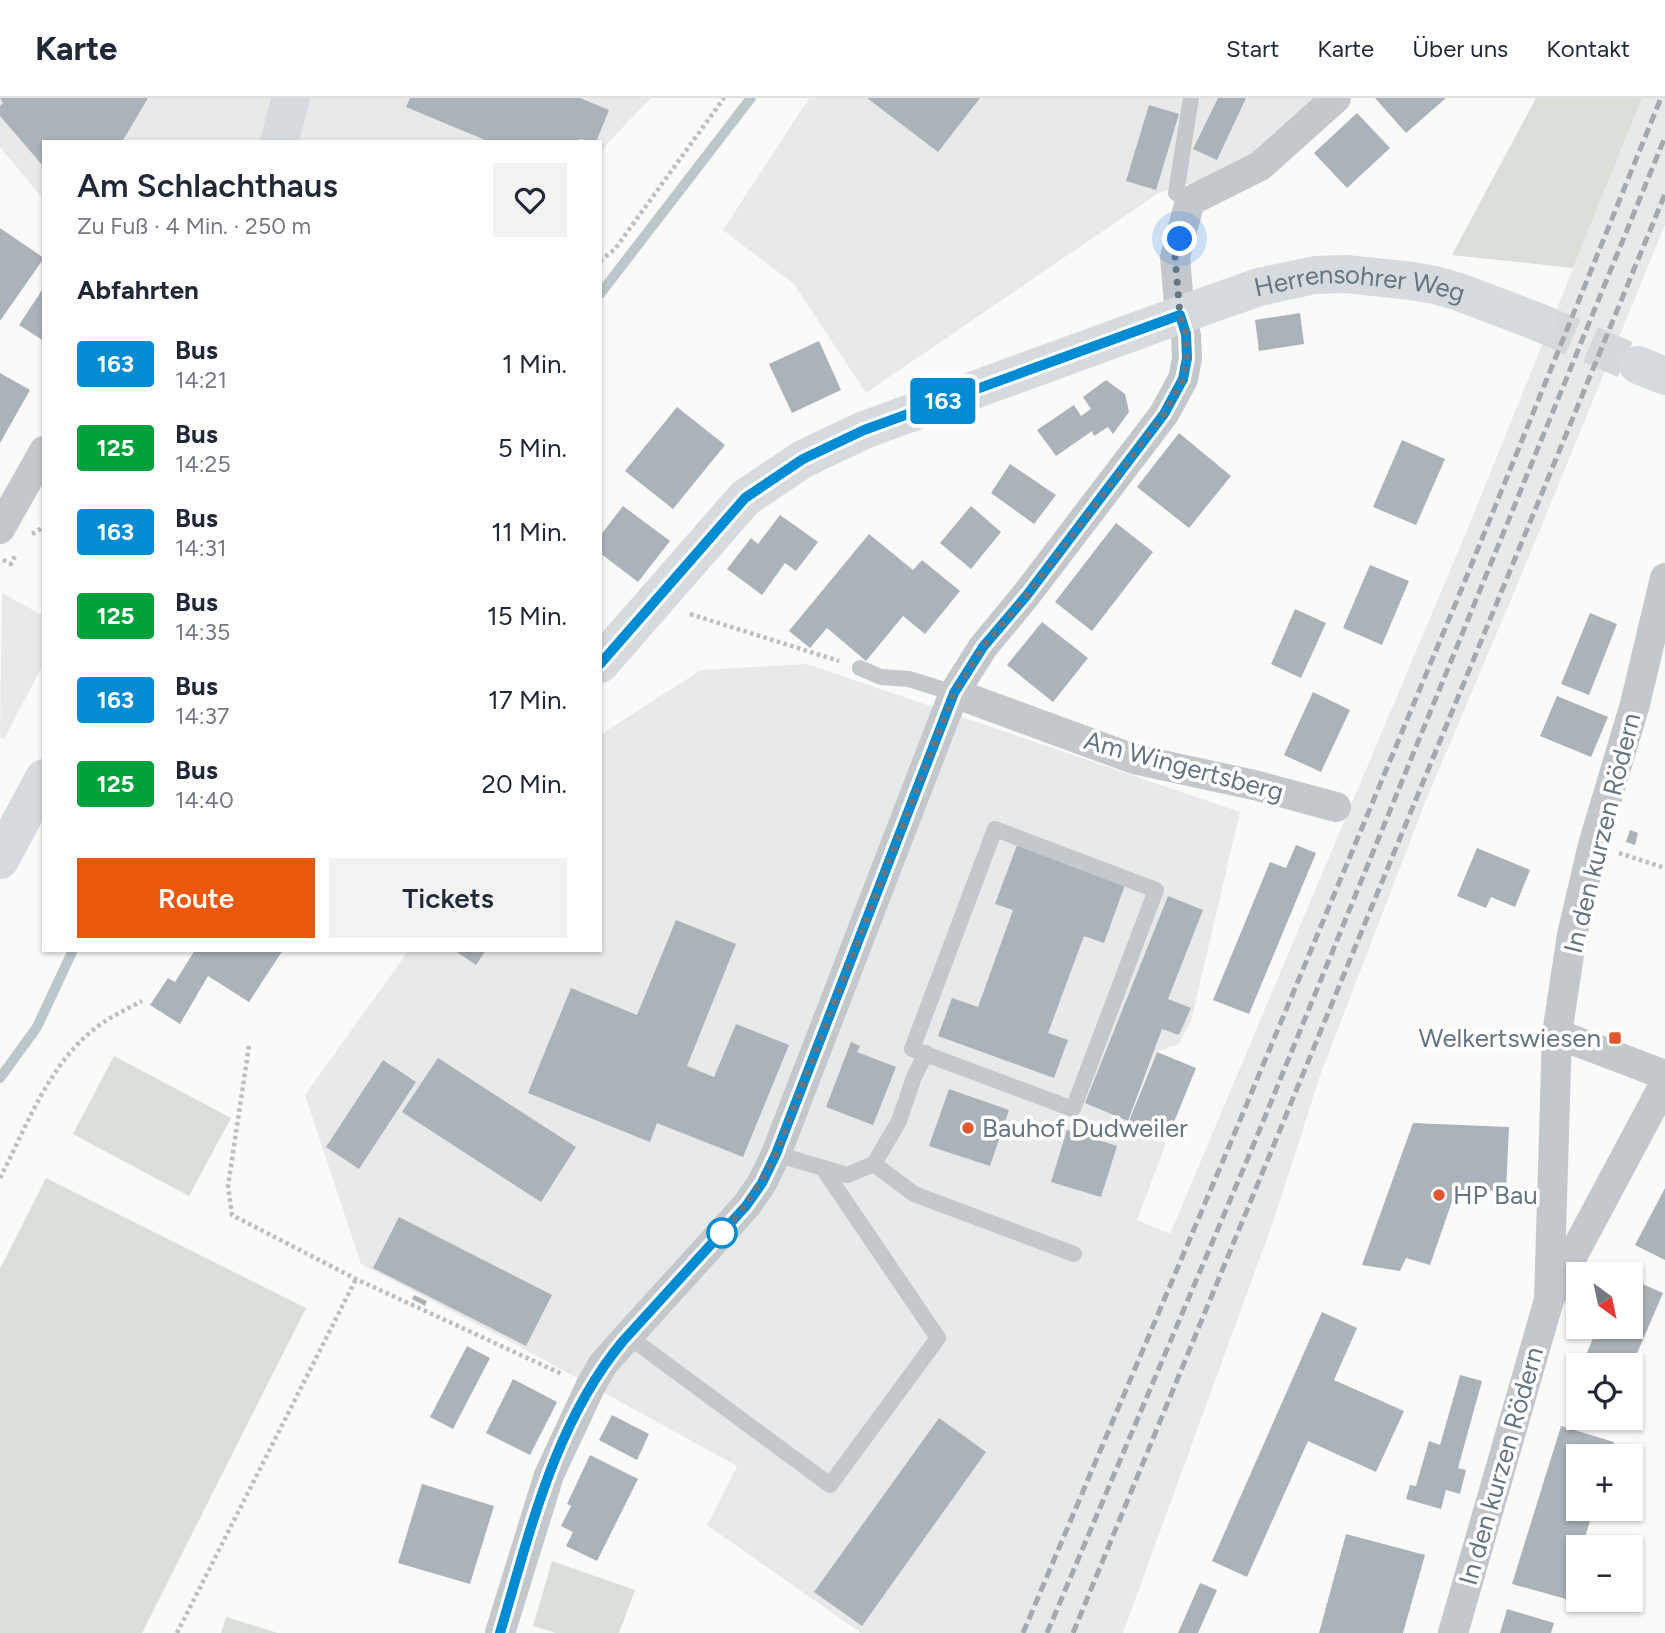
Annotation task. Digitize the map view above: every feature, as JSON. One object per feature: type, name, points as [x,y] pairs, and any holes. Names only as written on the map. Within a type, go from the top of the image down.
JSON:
[{"type":"street","points":[[280,140],[291,98]]},
{"type":"street","points":[[500,1633],[549,1475],[603,1364],[746,1206],[762,1183],[776,1154],[954,693],[983,647],[1027,595],[1164,414],[1183,379],[1187,358],[1186,334],[1180,315],[1175,257],[1190,201],[1259,166],[1336,98]]},
{"type":"street","name":"Herrensohrer Weg","points":[[602,661],[745,498],[803,459],[864,430],[1180,315],[1259,287],[1315,275],[1346,274],[1435,285],[1538,322]]},
{"type":"street","points":[[0,529],[40,466]]},
{"type":"street","name":"In den kurzen Rödern","points":[[1549,1300],[1557,1034],[1572,935],[1584,879],[1634,704],[1665,578]]},
{"type":"street","name":"Am Wingertsberg","points":[[954,693],[1134,759],[1254,785],[1336,807]]},
{"type":"street","points":[[0,860],[42,782]]},
{"type":"street","points":[[1557,1034],[1665,1075]]},
{"type":"street","name":"In den kurzen Rödern","points":[[1453,1633],[1549,1300],[1665,1083]]},
{"type":"lane","points":[[1190,201],[1176,193],[1191,98]]},
{"type":"lane","points":[[860,668],[881,677],[909,679],[954,693]]},
{"type":"lane","points":[[995,829],[1156,890],[1073,1109],[926,1054],[912,1049],[995,829]]},
{"type":"lane","points":[[776,1154],[847,1175],[874,1164],[899,1121],[914,1077],[926,1054]]},
{"type":"lane","points":[[874,1164],[914,1195],[1074,1254]]},
{"type":"lane","points":[[628,1336],[830,1485],[937,1338],[822,1167]]},
{"type":"path","points":[[602,259],[615,248],[724,98]]},
{"type":"path","points":[[705,619],[860,668]]},
{"type":"path","points":[[1622,854],[1665,868]]},
{"type":"path","points":[[0,1178],[53,1074],[94,1030],[142,1001]]},
{"type":"path","points":[[249,1046],[228,1186],[232,1216],[356,1279],[590,1387]]},
{"type":"path","points":[[177,1633],[356,1279]]},
{"type":"shaded area","points":[[0,98],[651,98],[602,149],[602,140],[42,140],[42,198],[0,147]]},
{"type":"shaded area","points":[[809,98],[1316,98],[1254,162],[1157,194],[866,393],[794,284],[723,230]]},
{"type":"shaded area","points":[[1536,98],[1642,98],[1573,268],[1452,255]]},
{"type":"shaded area","points":[[1642,98],[1665,98],[1665,225],[1426,800],[1321,1073],[1274,1219],[1123,1633],[861,1633],[707,1525],[737,1466],[528,1351],[361,1264],[305,1095],[408,952],[602,952],[602,734],[701,670],[807,664],[1240,812],[1191,1021],[1179,1044],[1156,1052],[1128,1121],[1166,1143],[1137,1220],[1170,1234],[1468,528]]},
{"type":"shaded area","points":[[2,593],[42,615],[42,667],[4,739],[0,737]]},
{"type":"shaded area","points":[[114,1056],[231,1118],[189,1196],[73,1134]]},
{"type":"shaded area","points":[[46,1178],[306,1308],[142,1633],[0,1633],[0,1269]]},
{"type":"shaded area","points":[[552,1561],[635,1590],[619,1633],[556,1633],[533,1626]]},
{"type":"shaded area","points":[[226,1617],[278,1633],[221,1633]]},
{"type":"building","points":[[0,98],[148,98],[123,140],[42,140],[42,165],[0,116],[0,106],[3,103]]},
{"type":"building","points":[[410,98],[580,98],[609,110],[597,140],[485,140],[406,107]]},
{"type":"building","points":[[867,98],[980,98],[938,152]]},
{"type":"building","points":[[1218,98],[1246,98],[1217,160],[1193,149]]},
{"type":"building","points":[[1375,98],[1446,98],[1406,133]]},
{"type":"building","points":[[1149,105],[1179,114],[1156,190],[1126,181]]},
{"type":"building","points":[[1357,113],[1390,148],[1347,188],[1314,153]]},
{"type":"building","points":[[0,228],[42,257],[42,261],[0,321]]},
{"type":"building","points":[[42,290],[42,340],[19,325]]},
{"type":"building","points":[[1300,313],[1304,344],[1259,351],[1255,320]]},
{"type":"building","points":[[819,341],[841,390],[792,413],[769,364]]},
{"type":"building","points":[[0,373],[30,390],[0,443]]},
{"type":"building","points":[[1106,380],[1125,394],[1129,412],[1113,434],[1108,427],[1094,436],[1092,431],[1056,456],[1037,430],[1074,405],[1081,416],[1091,409],[1083,397]]},
{"type":"building","points":[[677,407],[725,445],[673,509],[625,471]]},
{"type":"building","points":[[1179,433],[1231,476],[1189,528],[1137,487]]},
{"type":"building","points":[[1402,440],[1445,459],[1416,525],[1373,507]]},
{"type":"building","points":[[1010,464],[1056,495],[1034,524],[991,493]]},
{"type":"building","points":[[623,506],[670,541],[638,582],[602,555],[602,533]]},
{"type":"building","points":[[971,506],[1001,532],[971,569],[940,543]]},
{"type":"building","points":[[780,515],[818,542],[796,571],[785,563],[762,595],[727,569],[751,538],[758,544]]},
{"type":"building","points":[[1116,523],[1153,552],[1092,631],[1055,602]]},
{"type":"building","points":[[869,534],[913,570],[922,560],[960,591],[925,634],[903,616],[866,661],[827,628],[810,648],[789,631]]},
{"type":"building","points":[[1370,565],[1409,581],[1382,645],[1343,628]]},
{"type":"building","points":[[1295,609],[1326,623],[1301,678],[1271,664]]},
{"type":"building","points":[[1590,613],[1617,624],[1589,695],[1561,684]]},
{"type":"building","points":[[1042,622],[1088,658],[1053,702],[1007,665]]},
{"type":"building","points":[[1313,692],[1350,710],[1321,772],[1284,755]]},
{"type":"building","points":[[1557,696],[1608,717],[1591,757],[1540,736]]},
{"type":"building","points":[[1630,830],[1638,833],[1635,845],[1626,842]]},
{"type":"building","points":[[1017,845],[1125,885],[1104,943],[1084,936],[1048,1033],[1068,1040],[1054,1078],[938,1036],[952,998],[978,1007],[1013,910],[995,904]]},
{"type":"building","points":[[1296,845],[1316,853],[1249,1014],[1213,1000],[1270,862],[1286,868]]},
{"type":"building","points":[[1477,848],[1530,870],[1515,907],[1491,897],[1486,908],[1457,896]]},
{"type":"building","points":[[1168,896],[1203,910],[1168,999],[1191,1008],[1179,1035],[1162,1029],[1128,1121],[1085,1103]]},
{"type":"building","points":[[676,920],[736,944],[687,1066],[714,1077],[736,1024],[789,1045],[743,1157],[657,1123],[650,1142],[528,1093],[571,988],[637,1015]]},
{"type":"building","points":[[194,952],[282,952],[249,1002],[208,976],[180,1024],[150,1005],[168,978],[175,982]]},
{"type":"building","points":[[457,952],[485,952],[476,965]]},
{"type":"building","points":[[851,1042],[860,1046],[857,1052],[896,1067],[873,1125],[826,1107]]},
{"type":"building","points":[[1157,1052],[1196,1068],[1168,1137],[1129,1121]]},
{"type":"building","points":[[438,1058],[576,1147],[541,1202],[402,1112]]},
{"type":"building","points":[[383,1060],[416,1082],[359,1169],[326,1147]]},
{"type":"building","points":[[949,1089],[1009,1110],[990,1166],[929,1146]]},
{"type":"building","points":[[1413,1123],[1509,1127],[1506,1191],[1456,1190],[1430,1265],[1406,1258],[1400,1271],[1362,1265]]},
{"type":"building","points":[[1067,1130],[1117,1146],[1101,1197],[1051,1182]]},
{"type":"building","points":[[1665,1188],[1665,1260],[1635,1245]]},
{"type":"building","points":[[399,1217],[552,1295],[526,1346],[373,1268]]},
{"type":"building","points":[[1643,1284],[1663,1293],[1637,1353],[1587,1353],[1593,1339],[1643,1339]]},
{"type":"building","points":[[414,1295],[427,1301],[425,1306],[412,1299]]},
{"type":"building","points":[[1322,1312],[1357,1328],[1334,1380],[1404,1411],[1376,1472],[1308,1441],[1247,1577],[1212,1561]]},
{"type":"building","points":[[467,1346],[490,1358],[453,1429],[430,1417]]},
{"type":"building","points":[[1460,1375],[1482,1381],[1458,1468],[1466,1470],[1460,1494],[1446,1490],[1441,1509],[1406,1499],[1410,1485],[1416,1486],[1429,1441],[1440,1445]]},
{"type":"building","points":[[513,1379],[557,1402],[530,1455],[486,1433]]},
{"type":"building","points":[[612,1415],[649,1434],[637,1460],[599,1440]]},
{"type":"building","points":[[939,1418],[986,1452],[862,1626],[814,1592]]},
{"type":"building","points":[[1561,1426],[1566,1430],[1614,1442],[1566,1444],[1566,1521],[1590,1521],[1586,1535],[1566,1535],[1566,1599],[1512,1584]]},
{"type":"building","points":[[590,1455],[638,1479],[597,1561],[566,1546],[573,1532],[561,1526],[571,1506],[567,1504]]},
{"type":"building","points":[[422,1484],[494,1506],[470,1584],[398,1563]]},
{"type":"building","points":[[1346,1534],[1425,1555],[1403,1633],[1319,1633]]},
{"type":"building","points":[[1200,1583],[1217,1590],[1198,1633],[1178,1633]]},
{"type":"building","points":[[1507,1609],[1554,1623],[1551,1633],[1500,1633]]},
{"type":"waterway","points":[[602,291],[751,98]]},
{"type":"waterway","points":[[0,1078],[37,1027],[72,952]]},
{"type":"tunnel","points":[[1538,322],[1638,365]]},
{"type":"railway","points":[[1023,1633],[1462,588],[1661,98]]},
{"type":"railway","points":[[1047,1633],[1253,1146],[1665,137]]},
{"type":"railway","points":[[1073,1633],[1665,194]]},
{"type":"bus line","name":"163","points":[[500,1633],[549,1475],[590,1387],[603,1364],[746,1206],[762,1183],[776,1154],[954,693],[983,647],[1027,595],[1164,414],[1183,379],[1187,358],[1186,334],[1180,315],[864,430],[803,459],[745,498],[602,662]]},
{"type":"place","name":"Welkertswiesen","points":[[1615,1038]]},
{"type":"place","name":"Bauhof Dudweiler","points":[[968,1128]]},
{"type":"place","name":"HP Bau","points":[[1439,1195]]},
{"type":"route","points":[[722,1233],[716,1240],[746,1206],[762,1183],[776,1154],[954,693],[968,667],[1027,595],[1164,414],[1183,379],[1187,358],[1186,334],[1180,315],[1175,257],[1180,239]]}]
